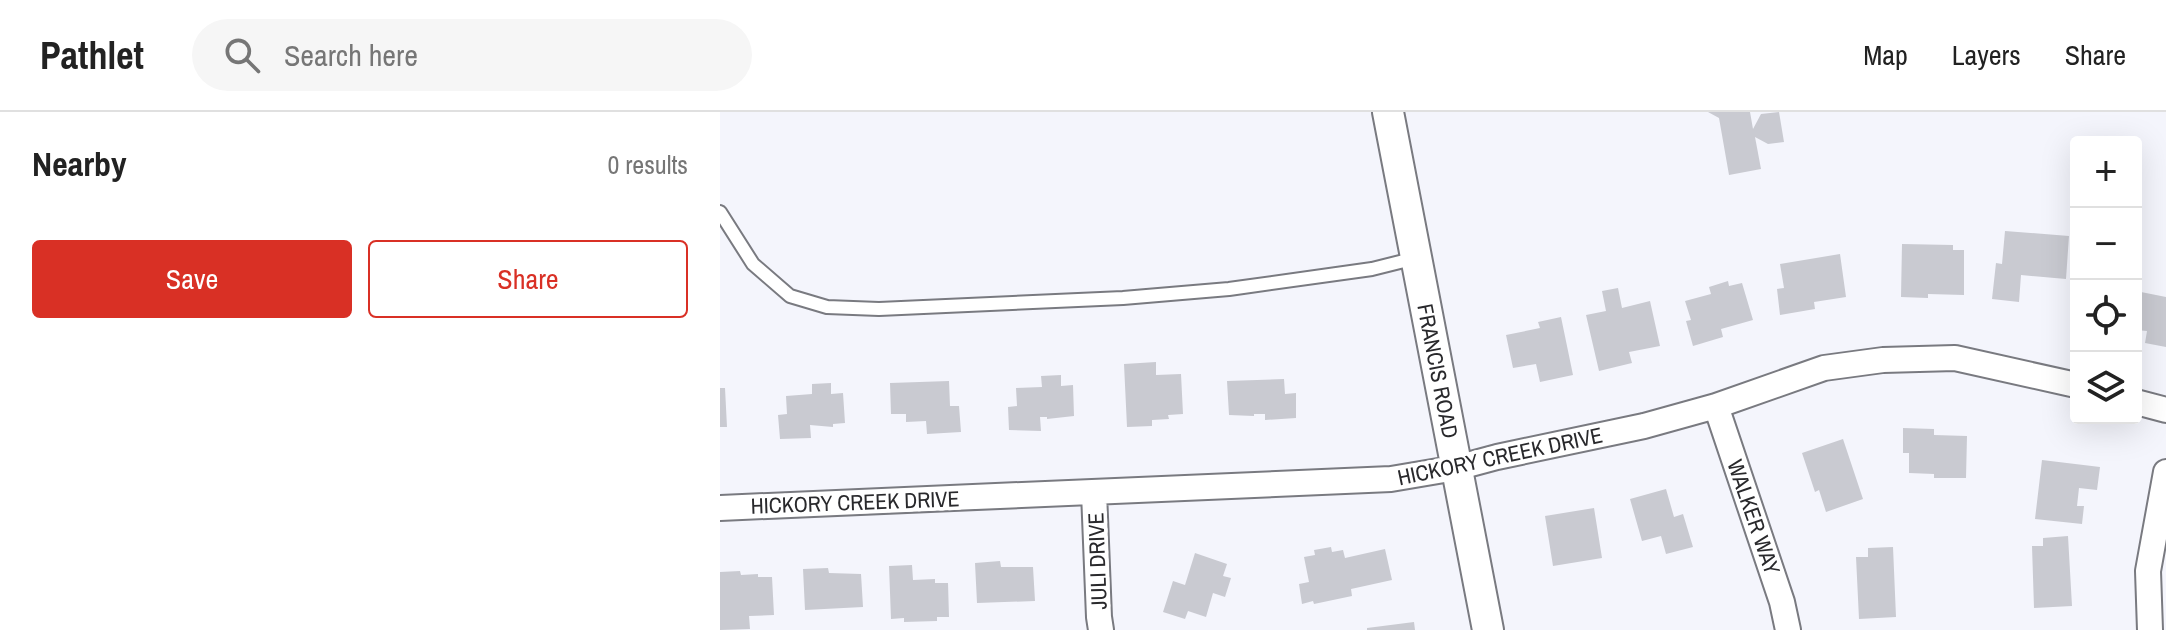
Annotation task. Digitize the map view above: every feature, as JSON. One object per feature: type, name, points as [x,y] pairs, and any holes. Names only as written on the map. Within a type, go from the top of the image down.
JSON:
[{"type":"street","name":"FRANCIS ROAD","points":[[1388,112],[1488,630]]},
{"type":"street","name":"HICKORY CREEK DRIVE","points":[[720,508],[1391,479],[1456,468],[1644,426],[1716,406],[1824,368],[1883,360],[1955,358],[2070,384]]},
{"type":"street","points":[[2142,404],[2166,410]]},
{"type":"street","name":"WALKER WAY","points":[[1716,406],[1782,602],[1788,630]]},
{"type":"street","points":[[2150,630],[2148,571],[2166,472]]},
{"type":"street","name":"JULI DRIVE","points":[[1094,492],[1101,630]]},
{"type":"lane","points":[[720,212],[753,264],[790,296],[827,307],[879,309],[1123,298],[1229,289],[1372,269],[1416,258]]},
{"type":"building","points":[[1708,112],[1750,112],[1753,129],[1761,114],[1779,112],[1784,142],[1768,144],[1755,137],[1761,169],[1729,175],[1719,118]]},
{"type":"building","points":[[2005,231],[2069,236],[2066,279],[2021,275],[2019,302],[1992,299],[1996,263],[2002,264]]},
{"type":"building","points":[[1902,244],[1953,245],[1953,250],[1964,250],[1964,295],[1901,297]]},
{"type":"building","points":[[1840,254],[1846,297],[1814,302],[1815,309],[1780,315],[1777,289],[1784,288],[1780,264]]},
{"type":"building","points":[[1728,281],[1729,286],[1742,283],[1753,320],[1721,329],[1723,337],[1693,346],[1686,321],[1691,320],[1685,301],[1711,294],[1709,287]]},
{"type":"building","points":[[1618,288],[1622,308],[1650,301],[1660,346],[1629,352],[1632,363],[1599,371],[1586,315],[1606,311],[1602,291]]},
{"type":"building","points":[[2142,292],[2166,297],[2166,347],[2145,343],[2147,331],[2142,331]]},
{"type":"building","points":[[1561,317],[1573,375],[1540,382],[1536,364],[1513,368],[1506,335],[1540,328],[1538,322]]},
{"type":"building","points":[[1156,362],[1156,375],[1181,374],[1183,414],[1152,420],[1152,426],[1127,427],[1124,364]]},
{"type":"building","points":[[1061,375],[1061,386],[1073,385],[1074,416],[1040,417],[1041,431],[1009,430],[1008,407],[1017,406],[1016,388],[1042,387],[1041,376]]},
{"type":"building","points":[[1284,379],[1285,394],[1296,393],[1296,418],[1265,420],[1265,414],[1229,415],[1227,381]]},
{"type":"building","points":[[949,381],[950,406],[959,406],[961,432],[927,434],[926,421],[906,422],[906,414],[891,414],[890,383]]},
{"type":"building","points":[[831,383],[831,394],[843,393],[845,423],[833,424],[833,427],[810,425],[811,438],[780,439],[778,415],[787,414],[786,396],[812,394],[812,384]]},
{"type":"building","points":[[720,388],[725,388],[727,427],[720,427]]},
{"type":"building","points":[[1903,428],[1934,429],[1934,435],[1967,436],[1966,478],[1934,478],[1934,474],[1909,473],[1909,453],[1903,453]]},
{"type":"building","points":[[1843,439],[1863,499],[1826,512],[1819,490],[1815,492],[1802,453]]},
{"type":"building","points":[[2042,460],[2100,467],[2097,490],[2079,488],[2077,506],[2084,506],[2082,524],[2035,519]]},
{"type":"building","points":[[1666,489],[1674,517],[1683,514],[1693,547],[1666,554],[1661,536],[1642,541],[1630,499]]},
{"type":"building","points":[[1594,508],[1602,558],[1553,566],[1545,516]]},
{"type":"building","points":[[2068,536],[2072,606],[2034,608],[2032,546],[2043,546],[2043,538]]},
{"type":"building","points":[[1331,547],[1332,552],[1343,550],[1345,558],[1385,549],[1392,580],[1351,589],[1352,596],[1302,604],[1299,584],[1309,582],[1304,557],[1315,555],[1314,550]]},
{"type":"building","points":[[1893,547],[1896,617],[1859,619],[1856,557],[1868,557],[1868,548]]},
{"type":"building","points":[[1195,553],[1227,564],[1223,576],[1231,578],[1225,597],[1213,593],[1206,617],[1188,611],[1185,619],[1163,612],[1173,581],[1185,585]]},
{"type":"building","points":[[1000,561],[1001,567],[1033,567],[1035,601],[977,603],[975,563]]},
{"type":"building","points":[[912,565],[913,580],[935,579],[935,583],[948,583],[949,617],[937,617],[937,621],[904,622],[904,618],[891,619],[889,566]]},
{"type":"building","points":[[828,568],[829,573],[861,574],[863,607],[805,610],[803,569]]},
{"type":"building","points":[[740,571],[741,575],[772,577],[774,615],[749,616],[750,629],[720,630],[720,572]]},
{"type":"building","points":[[1414,622],[1415,630],[1367,630],[1367,628]]}]
